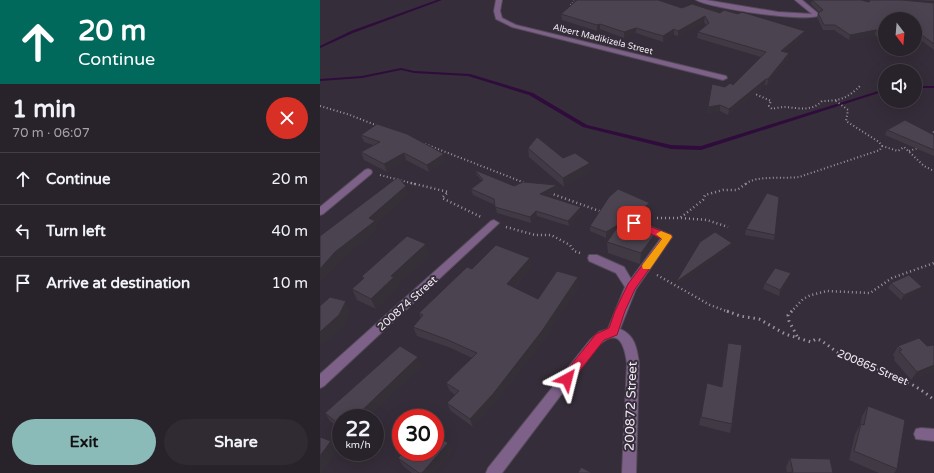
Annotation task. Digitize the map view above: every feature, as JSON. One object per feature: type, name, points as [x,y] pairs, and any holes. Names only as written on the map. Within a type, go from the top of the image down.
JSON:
[{"type":"street","name":"Albert Madikizela Street","points":[[500,0],[497,11],[499,18],[514,26],[723,78]]},
{"type":"street","points":[[699,0],[734,8],[804,17],[817,15],[798,0]]},
{"type":"street","points":[[320,212],[368,172]]},
{"type":"street","name":"200874 Street","points":[[320,382],[494,223]]},
{"type":"street","points":[[494,473],[594,343],[609,333],[631,287],[667,237],[634,223]]},
{"type":"street","points":[[593,258],[620,270],[631,287]]},
{"type":"street","name":"200872 Street","points":[[609,333],[621,334],[631,348],[633,362],[629,473]]},
{"type":"path","points":[[572,10],[570,5],[575,0]]},
{"type":"path","points":[[748,91],[771,101],[769,106],[772,109],[784,107],[800,110],[818,105],[826,100],[836,101],[852,94],[862,85]]},
{"type":"path","points":[[836,101],[848,110],[846,121],[882,146],[898,151],[904,147],[924,166],[934,171]]},
{"type":"path","points":[[320,106],[350,115],[383,128]]},
{"type":"path","points":[[932,141],[934,130]]},
{"type":"path","points":[[424,144],[527,184]]},
{"type":"path","points":[[680,218],[703,200],[705,195],[723,190],[737,190],[743,188],[750,180],[767,178],[787,179],[799,177],[880,150],[882,146]]},
{"type":"path","points":[[909,151],[921,147]]},
{"type":"path","points":[[368,172],[448,192],[442,198],[494,223],[535,235],[551,235],[570,245],[574,251],[593,258]]},
{"type":"path","points":[[548,192],[605,213]]},
{"type":"path","points":[[648,229],[656,218],[660,217],[708,220],[728,227]]},
{"type":"path","points":[[798,338],[789,321],[788,315],[803,299],[815,293],[830,291],[849,291],[870,294],[892,278],[934,263]]},
{"type":"path","name":"200865 Street","points":[[631,287],[658,275],[710,305],[740,316],[759,319],[785,334],[810,342],[816,339],[823,340],[843,356],[906,380],[926,392],[934,400]]},
{"type":"building","points":[[577,0],[658,0],[682,8],[692,4],[720,13],[724,10],[738,14],[742,12],[805,31],[781,51],[789,53],[768,79],[766,79],[729,109],[720,105],[708,107],[712,84],[725,87],[730,83],[733,85],[766,52],[698,32],[709,23],[705,16],[678,31],[674,29],[663,36],[636,28],[624,32],[561,14]]},
{"type":"building","points":[[812,0],[861,0],[869,2],[870,0],[902,0],[934,3],[934,44],[922,35],[922,12],[878,12],[878,31],[876,30],[850,35],[835,25],[824,25],[818,13],[823,10]]},
{"type":"building","points":[[905,120],[934,135],[934,150],[887,130]]},
{"type":"building","points":[[377,124],[407,134],[444,154],[427,165],[404,153],[384,164],[361,152],[380,142],[361,135]]},
{"type":"building","points":[[537,137],[563,158],[575,153],[590,163],[563,178],[528,148]]},
{"type":"building","points":[[475,170],[514,186],[523,182],[557,185],[540,194],[581,207],[568,221],[536,211],[530,217],[495,207],[494,199],[471,189],[483,180]]},
{"type":"building","points":[[398,177],[406,186],[369,218],[375,221],[335,252],[320,269],[320,236]]},
{"type":"building","points":[[618,189],[650,203],[635,213],[630,214],[628,218],[625,220],[623,219],[621,223],[606,232],[590,226],[609,197]]},
{"type":"building","points":[[767,193],[779,197],[775,235],[746,229]]},
{"type":"building","points":[[623,219],[658,230],[641,253],[607,242]]},
{"type":"building","points":[[715,232],[732,243],[676,282],[700,242]]},
{"type":"building","points":[[407,236],[426,244],[391,276],[394,277],[371,299],[352,289],[364,278],[362,276]]},
{"type":"building","points":[[496,245],[530,258],[507,284],[538,299],[557,271],[578,277],[542,331],[493,394],[470,419],[447,403],[459,391],[446,383],[477,353],[413,327],[423,315],[419,313],[467,267],[472,269]]},
{"type":"building","points":[[775,268],[791,273],[780,290],[765,283]]},
{"type":"building","points":[[909,275],[922,287],[904,295],[891,283]]},
{"type":"building","points":[[330,297],[346,301],[339,315],[320,332],[320,306]]},
{"type":"building","points":[[919,338],[927,346],[934,345],[934,365],[917,372],[899,351],[902,350],[898,346]]},
{"type":"building","points":[[728,343],[742,345],[732,424],[701,417],[707,383],[722,387]]},
{"type":"building","points":[[400,346],[418,357],[363,409],[332,409],[332,419],[325,413]]},
{"type":"building","points":[[868,406],[905,420],[897,469],[854,451],[861,424],[864,425]]},
{"type":"building","points":[[320,437],[331,441],[320,456]]},
{"type":"building","points":[[444,440],[448,443],[444,448]]},
{"type":"building","points":[[790,458],[830,459],[833,473],[787,473],[793,472]]},
{"type":"building","points":[[402,461],[432,461],[422,473],[419,473]]},
{"type":"building","points":[[581,467],[592,473],[578,473]]},
{"type":"waterway","points":[[320,47],[352,32],[440,0]]},
{"type":"waterway","points":[[320,80],[362,77],[401,69],[414,72],[468,75],[531,94],[585,126],[671,147],[701,148],[878,92]]},
{"type":"waterway","points":[[922,87],[934,87]]},
{"type":"slow traffic","points":[[646,266],[667,237],[661,234]]},
{"type":"route","points":[[567,379],[594,343],[606,333],[613,332],[620,311],[631,287],[667,237],[634,223]]}]
